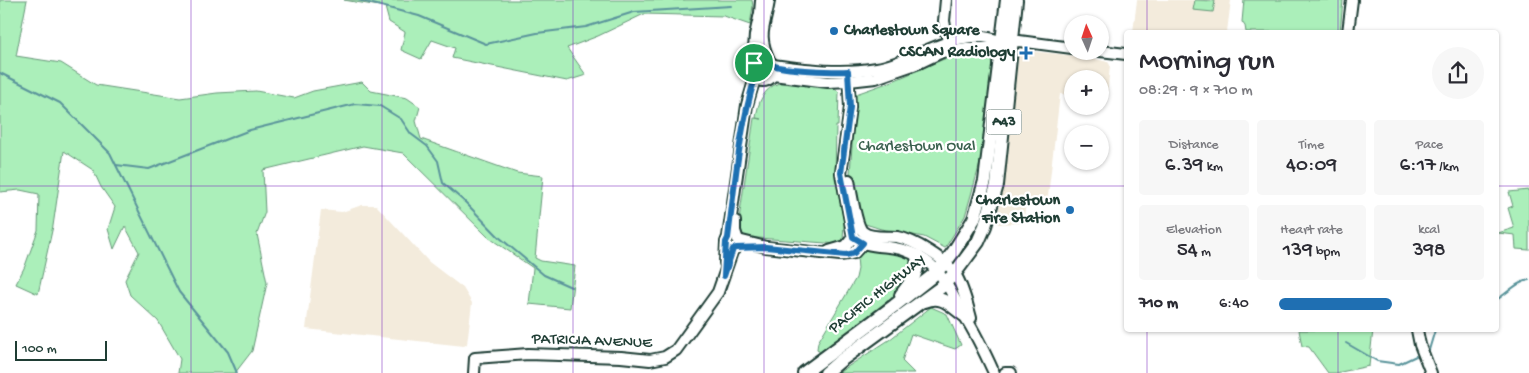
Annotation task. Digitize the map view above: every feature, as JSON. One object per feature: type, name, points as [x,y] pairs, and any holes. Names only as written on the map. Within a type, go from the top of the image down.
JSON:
[{"type":"highway","name":"PACIFIC HIGHWAY","points":[[826,373],[922,302],[951,278],[978,242],[992,203],[999,168],[1007,42],[1007,0]]},
{"type":"highway","name":"PACIFIC HIGHWAY","points":[[804,373],[894,306],[941,266],[954,251],[968,229],[979,206],[983,192],[1007,42],[1016,0]]},
{"type":"highway","points":[[894,306],[916,274],[917,256]]},
{"type":"highway","points":[[922,302],[937,298],[964,315]]},
{"type":"street","points":[[942,52],[948,42],[944,21],[946,0]]},
{"type":"street","points":[[1348,30],[1352,0]]},
{"type":"street","points":[[759,80],[769,79],[772,67],[765,51],[762,34],[765,1]]},
{"type":"street","name":"PATRICIA AVENUE","points":[[474,373],[475,358],[528,354],[621,357],[650,360],[665,357],[676,350],[718,292],[733,243],[751,112],[759,80],[752,71],[755,35],[765,1]]},
{"type":"street","points":[[849,76],[907,59],[948,42],[969,38],[992,38],[1007,42],[1064,47]]},
{"type":"street","points":[[754,63],[760,59],[772,67],[870,78],[890,74],[942,52],[967,48],[991,48],[1007,42]]},
{"type":"street","points":[[1109,52],[1124,54]]},
{"type":"street","points":[[815,253],[843,248],[849,244],[853,237],[842,178],[850,107],[849,76]]},
{"type":"street","points":[[845,143],[850,189],[860,228],[866,234],[904,239],[929,252],[951,278],[969,311],[973,329]]},
{"type":"street","points":[[853,237],[863,243],[896,248],[941,266]]},
{"type":"street","points":[[733,243],[830,255],[854,253],[863,243]]},
{"type":"street","points":[[951,278],[964,315],[973,329],[994,373]]},
{"type":"street","points":[[1418,332],[1420,345],[1431,373]]},
{"type":"street","points":[[1005,373],[1011,373]]},
{"type":"shaded area","points":[[1137,0],[1231,0],[1227,30],[1133,30]]},
{"type":"shaded area","points":[[1019,50],[1064,55],[1064,60],[1100,60],[1108,62],[1110,65],[1109,76],[1109,70],[1064,70],[1064,94],[1060,94],[1047,205],[1026,203],[1023,223],[998,224],[997,221],[1007,163]]},
{"type":"shaded area","points":[[362,205],[376,205],[429,262],[463,288],[472,303],[467,344],[464,346],[306,329],[321,210],[342,212]]},
{"type":"green space","points":[[0,0],[27,0],[16,56],[61,63],[96,85],[180,98],[217,93],[256,91],[294,98],[313,91],[362,82],[371,91],[407,98],[420,107],[416,121],[421,139],[517,173],[543,176],[535,258],[541,261],[575,266],[570,308],[529,304],[533,268],[488,237],[403,153],[363,146],[263,170],[265,212],[257,234],[267,283],[252,351],[235,373],[178,373],[180,359],[158,321],[130,295],[125,280],[139,252],[125,226],[114,249],[108,229],[115,207],[101,187],[93,170],[64,151],[53,226],[38,294],[16,284],[25,266],[38,230],[39,194],[20,190],[0,192]]},
{"type":"green space","points":[[344,0],[752,0],[753,6],[750,25],[724,16],[644,14],[598,36],[567,48],[586,75],[567,81],[452,58],[455,48],[432,40],[421,59],[401,50],[405,32],[389,22],[385,7]]},
{"type":"green space","points":[[1195,0],[1215,1],[1213,12],[1193,10]]},
{"type":"green space","points":[[1244,0],[1343,0],[1340,30],[1246,30],[1242,22]]},
{"type":"green space","name":"Charlestown Oval","points":[[978,54],[988,56],[991,59],[992,65],[981,160],[965,216],[945,248],[924,237],[881,229],[862,223],[850,173],[856,94],[893,81],[944,59]]},
{"type":"green space","points":[[779,83],[813,87],[831,85],[839,92],[835,178],[844,222],[843,241],[839,244],[745,237],[738,226],[754,118],[762,119],[756,118],[760,101],[769,88]]},
{"type":"green space","points":[[1529,190],[1529,250],[1516,249],[1515,235],[1499,233],[1514,228],[1508,208],[1513,206],[1509,192]]},
{"type":"green space","points":[[867,248],[900,253],[911,260],[914,265],[897,293],[821,354],[817,349],[818,342],[856,278],[858,269],[857,256]]},
{"type":"green space","points":[[931,307],[947,314],[961,345],[955,349],[911,334],[902,361],[914,373],[838,373],[889,340]]},
{"type":"green space","points":[[1299,332],[1373,332],[1369,366],[1336,373],[1328,373],[1309,347],[1302,346]]},
{"type":"waterway","points":[[358,0],[419,16],[486,44],[537,33],[586,27],[634,12],[731,6]]},
{"type":"waterway","points":[[0,73],[60,103],[110,153],[179,292],[228,352],[237,373]]},
{"type":"waterway","points":[[116,165],[149,169],[250,130],[355,104],[380,106],[401,119],[411,134],[427,146],[438,161],[443,183],[466,203],[499,237],[544,275],[571,287]]},
{"type":"waterway","points":[[1499,298],[1524,281],[1529,280]]},
{"type":"waterway","points":[[1429,350],[1434,332]]},
{"type":"waterway","points":[[1346,343],[1377,361],[1399,364],[1416,356]]},
{"type":"place","name":"Charlestown Square","points":[[834,31]]},
{"type":"place","name":"CSCAN Radiology","points":[[1026,53]]},
{"type":"place","name":"Charlestown Fire Station","points":[[1070,210]]},
{"type":"route","points":[[766,59],[774,65],[801,69],[835,72],[848,71],[850,107],[841,173],[853,237],[855,240],[863,243],[854,253],[846,255],[830,255],[766,247],[736,248],[733,249],[724,276],[726,240],[728,238],[747,105],[755,78],[752,71],[754,63],[756,60],[766,59]]}]
